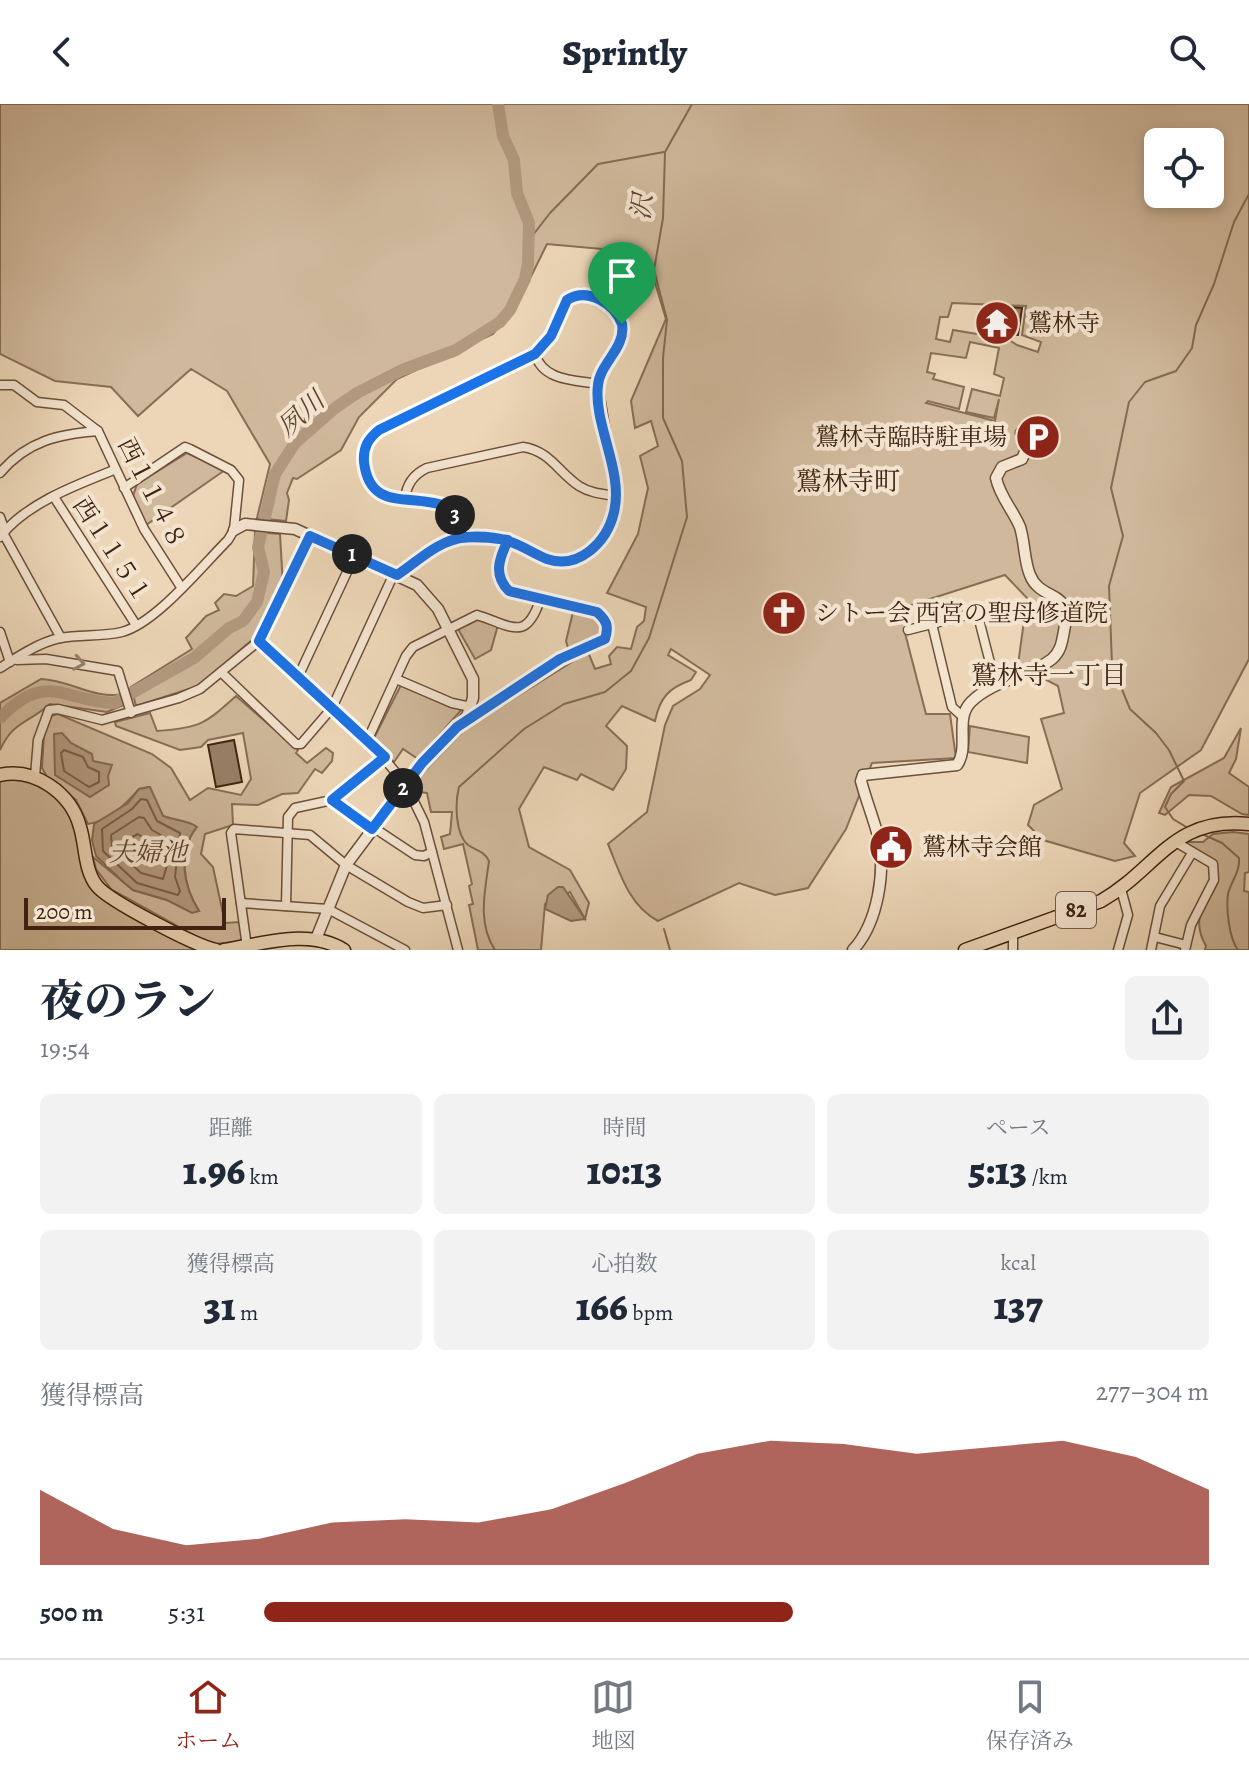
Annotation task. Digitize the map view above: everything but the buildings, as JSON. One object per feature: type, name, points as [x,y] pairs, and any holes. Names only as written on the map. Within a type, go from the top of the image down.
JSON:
[{"type":"main road","points":[[0,775],[35,776],[63,797],[76,814],[90,872],[107,896],[199,945],[216,950]]},
{"type":"main road","name":"82","points":[[965,950],[1101,901],[1121,889],[1173,841],[1204,826],[1249,824]]},
{"type":"main road","points":[[224,950],[316,939],[344,950]]},
{"type":"street","points":[[221,672],[296,744],[301,744],[332,708],[391,580],[432,548],[461,538],[508,540],[557,561],[580,558],[596,546],[607,531],[616,496],[598,384],[623,332],[617,311],[581,293],[567,300],[551,336],[535,354],[373,434],[363,452],[371,486],[384,497],[448,507],[454,513],[461,538]]},
{"type":"street","points":[[535,354],[538,363],[554,376],[598,384]]},
{"type":"street","name":"西１１４８","points":[[0,385],[14,385],[37,402],[64,405],[98,431],[144,529],[181,587]]},
{"type":"street","points":[[0,473],[26,448],[46,439],[59,434],[98,431]]},
{"type":"street","points":[[853,950],[869,925],[882,865],[878,836],[861,781],[863,775],[957,765],[963,757],[963,717],[971,702],[996,686],[1051,660],[1060,650],[1068,616],[1066,607],[1030,576],[1019,527],[998,490],[996,478],[1002,467],[1022,459],[1027,447],[1021,433]]},
{"type":"street","points":[[0,668],[39,645],[61,638],[123,632],[136,625],[163,607],[234,530],[239,480],[231,470],[185,447],[124,488]]},
{"type":"street","points":[[405,500],[408,485],[417,473],[427,468],[523,447],[550,458],[577,485],[616,496]]},
{"type":"street","points":[[3,534],[54,497],[114,470]]},
{"type":"street","name":"西１１５１","points":[[54,497],[136,625]]},
{"type":"street","points":[[0,517],[3,534],[61,638]]},
{"type":"street","points":[[234,530],[252,524],[295,529],[397,575],[427,593],[472,673],[474,690],[471,707],[406,785],[346,865],[316,939]]},
{"type":"street","points":[[35,776],[38,740],[49,710],[58,709],[102,720],[130,708],[200,689],[259,641],[310,536]]},
{"type":"street","points":[[457,727],[560,659],[605,639],[608,628],[606,620],[597,612],[509,591],[501,583],[498,571],[508,540]]},
{"type":"street","points":[[298,677],[355,555]]},
{"type":"street","points":[[368,739],[413,647],[477,615],[518,628],[528,626],[533,621],[540,600]]},
{"type":"street","points":[[908,630],[1006,605]]},
{"type":"street","points":[[977,612],[996,686]]},
{"type":"street","points":[[932,624],[952,707],[963,717]]},
{"type":"street","points":[[0,632],[13,661]]},
{"type":"street","points":[[259,641],[368,739],[406,785],[420,812],[458,950]]},
{"type":"street","points":[[13,661],[46,659],[118,671],[130,708]]},
{"type":"street","points":[[396,679],[452,703],[471,707]]},
{"type":"street","points":[[286,906],[288,817],[295,808],[332,800],[385,757]]},
{"type":"street","points":[[332,800],[415,855],[424,856],[432,852]]},
{"type":"street","points":[[247,947],[231,833],[234,829],[310,835],[346,865],[415,905],[438,908],[447,905]]},
{"type":"street","points":[[1155,937],[1186,947],[1191,925],[1214,880],[1213,864],[1173,841]]},
{"type":"street","points":[[1151,950],[1160,906],[1192,853]]},
{"type":"street","points":[[1121,889],[1128,915],[1121,949]]},
{"type":"street","points":[[241,903],[328,909],[405,950]]},
{"type":"street","points":[[1013,933],[1013,950]]},
{"type":"shaded area","points":[[0,104],[1249,104],[1249,659],[1201,750],[1140,793],[1124,843],[1135,856],[1115,861],[1043,840],[1028,825],[1034,805],[1062,789],[1041,719],[1064,713],[1058,686],[1018,665],[1027,598],[1005,575],[911,605],[905,633],[926,714],[950,714],[956,758],[872,763],[846,829],[808,888],[775,895],[739,883],[658,921],[633,898],[608,844],[647,812],[665,725],[673,706],[700,689],[710,675],[671,649],[668,655],[696,672],[691,680],[667,694],[655,721],[622,706],[606,726],[627,746],[626,769],[613,790],[581,774],[577,780],[544,767],[519,809],[529,847],[570,870],[589,903],[585,919],[570,892],[545,904],[541,950],[478,950],[469,905],[473,904],[469,886],[472,884],[463,844],[444,849],[441,837],[450,834],[452,812],[431,812],[427,793],[419,792],[415,781],[466,728],[588,652],[595,669],[611,664],[609,656],[617,647],[631,649],[637,627],[644,621],[646,607],[607,593],[638,534],[648,488],[640,456],[658,446],[651,421],[635,428],[631,401],[666,319],[646,253],[547,244],[518,303],[493,334],[397,379],[359,417],[341,450],[297,479],[293,478],[287,493],[286,521],[257,518],[270,464],[227,391],[191,369],[138,416],[111,387],[55,381],[0,354]],"holes":[[[952,303],[1026,306],[1022,335],[1041,342],[1038,352],[1017,345],[993,329],[977,334],[953,330],[950,342],[936,339],[940,317],[948,317]],[[970,342],[999,348],[994,374],[1004,378],[1000,396],[972,389],[966,412],[994,418],[999,399],[995,421],[926,403],[959,409],[964,387],[933,379],[935,374],[927,372],[931,353],[966,358]]]},
{"type":"shaded area","points":[[187,453],[225,470],[146,525],[132,499],[137,484]]},
{"type":"shaded area","points":[[255,532],[280,534],[283,586],[265,629],[198,686],[136,706],[131,687],[192,649],[186,638],[206,616],[219,610],[215,603],[224,594],[236,596],[253,586]]},
{"type":"shaded area","points":[[573,612],[595,617],[602,630],[597,637],[568,648],[566,641]]},
{"type":"shaded area","points":[[477,620],[498,625],[491,650],[475,659],[458,629]]},
{"type":"shaded area","points":[[41,679],[102,694],[123,694],[126,704],[107,712],[50,704],[10,733],[0,750],[0,703]]},
{"type":"shaded area","points":[[401,685],[450,707],[463,708],[418,759],[403,749],[394,762],[374,742],[374,738]]},
{"type":"shaded area","points":[[236,696],[298,750],[296,753],[307,763],[326,748],[333,753],[332,761],[322,773],[315,769],[298,793],[282,794],[258,805],[232,804],[233,825],[205,834],[201,854],[213,867],[225,923],[240,922],[244,941],[214,944],[111,889],[96,869],[93,857],[133,890],[167,900],[192,912],[199,911],[189,890],[185,868],[187,847],[196,827],[163,816],[149,787],[139,789],[110,816],[88,824],[76,800],[47,777],[42,768],[44,734],[50,716],[58,714],[152,754],[171,768],[190,800],[208,788],[241,795],[251,779],[243,733],[208,740],[201,747],[180,750],[116,726],[115,722],[150,713],[157,731],[193,726],[209,719]]},
{"type":"shaded area","points":[[970,726],[1029,737],[1027,763],[968,752]]},
{"type":"shaded area","points":[[1241,728],[1236,759],[1229,773],[1249,787],[1249,815],[1211,796],[1189,795],[1165,815],[1159,813],[1171,787],[1224,758]]},
{"type":"shaded area","points":[[3,778],[25,780],[55,795],[73,822],[87,877],[200,950],[0,950],[0,781]]},
{"type":"shaded area","points":[[1213,834],[1249,834],[1249,872],[1245,873],[1244,891],[1249,892],[1249,950],[1205,950],[1200,916],[1213,882],[1212,871],[1186,846],[1187,842],[1203,842]]},
{"type":"water","name":"夫婦池","points":[[62,733],[71,743],[92,754],[93,761],[112,765],[109,785],[90,797],[55,775],[54,734]]},
{"type":"water","name":"夫婦池","points":[[150,787],[163,816],[197,827],[187,847],[184,869],[189,891],[199,911],[192,913],[167,900],[133,890],[96,856],[92,840],[94,824],[128,803],[139,789]]},
{"type":"water","points":[[563,887],[585,919],[571,921],[545,909],[548,895]]},
{"type":"waterway","name":"夙川","points":[[0,718],[16,703],[43,692],[114,703],[194,658],[229,628],[243,621],[257,602],[264,572],[258,547],[275,474],[295,443],[357,393],[402,370],[456,350],[500,322],[510,310],[525,279],[529,223],[517,193],[514,160],[503,136],[498,104]]},
{"type":"waterway","points":[[495,950],[489,940],[484,918],[489,861],[483,853],[468,845],[458,826],[459,787],[524,729],[564,704],[605,692],[631,671],[649,638],[687,517],[682,461],[663,418],[663,358],[667,320],[654,270],[663,218],[665,152],[692,104]]},
{"type":"waterway","name":"沢","points":[[529,240],[550,213],[598,164],[664,152]]},
{"type":"waterway","points":[[1188,828],[1173,819],[1165,807],[1171,794],[1184,781],[1169,750],[1130,709],[1112,665],[1109,586],[1123,536],[1111,488],[1129,402],[1145,382],[1176,371],[1192,348],[1196,325],[1214,284],[1234,222],[1249,194]]},
{"type":"waterway","points":[[1202,834],[1222,843],[1239,858],[1227,900],[1230,931],[1238,950]]},
{"type":"waterway","points":[[664,929],[670,950]]},
{"type":"place","name":"鷲林寺","points":[[997,323]]},
{"type":"place","name":"鷲林寺臨時駐車場","points":[[1038,437]]},
{"type":"place","name":"シトー会 西宮の聖母修道院","points":[[784,613]]},
{"type":"place","name":"鷲林寺会館","points":[[891,847]]},
{"type":"district","name":"鷲林寺町","points":[[848,481]]},
{"type":"district","name":"鷲林寺一丁目","points":[[1049,675]]},
{"type":"route","points":[[622,324],[617,311],[594,297],[581,293],[572,296],[560,313],[551,336],[535,354],[379,430],[367,442],[363,452],[366,473],[371,486],[384,497],[448,507],[454,513],[461,538],[468,537],[482,537],[508,540],[498,571],[501,583],[509,591],[597,612],[606,620],[608,628],[605,639],[560,659],[457,727],[422,763],[372,829],[332,800],[385,757],[259,641],[310,536],[397,575],[432,548],[468,537],[508,540],[557,561],[570,561],[589,552],[607,531],[614,512],[616,485],[598,384],[620,342],[622,324]]}]
